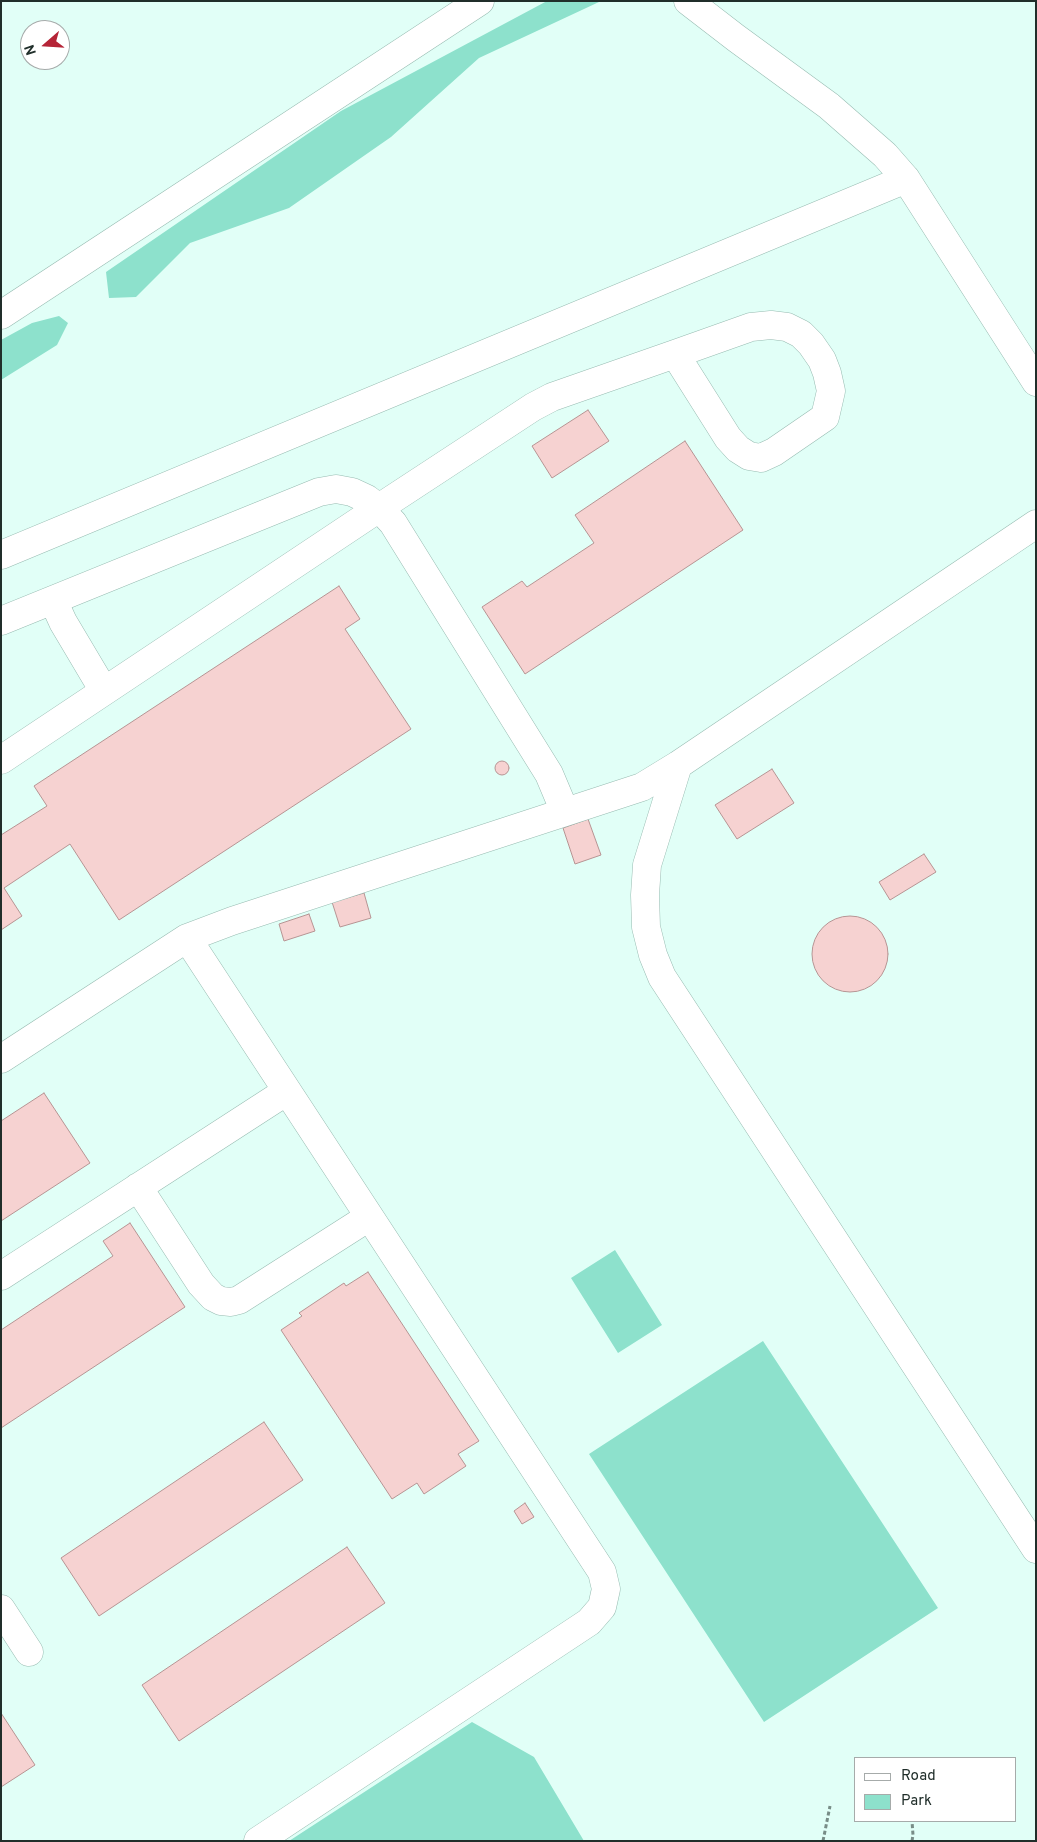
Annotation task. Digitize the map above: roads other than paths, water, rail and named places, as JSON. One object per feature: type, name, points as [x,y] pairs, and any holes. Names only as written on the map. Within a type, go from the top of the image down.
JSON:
[{"type":"lane","points":[[1,315],[480,1]]},
{"type":"lane","points":[[688,1],[829,106],[885,155],[906,179],[1036,382]]},
{"type":"lane","points":[[1,555],[906,179]]},
{"type":"lane","points":[[1,760],[379,508],[533,407],[552,397],[752,327],[787,326],[801,334],[822,360],[832,390],[825,417],[774,452],[761,458],[748,456],[728,438],[676,354]]},
{"type":"lane","points":[[1,622],[319,492],[336,490],[352,492],[367,499],[379,508],[393,523],[549,774],[565,812]]},
{"type":"lane","points":[[1,1059],[187,938],[232,921],[642,788],[1036,524]]},
{"type":"lane","points":[[53,600],[63,622],[104,691]]},
{"type":"lane","points":[[678,765],[647,865],[646,927],[653,954],[662,976],[1036,1549]]},
{"type":"lane","points":[[187,938],[602,1572],[606,1589],[602,1607],[589,1622],[258,1841]]},
{"type":"lane","points":[[1,1276],[287,1091]]},
{"type":"lane","points":[[138,1187],[201,1284],[213,1297],[221,1301],[231,1302],[239,1300],[370,1217]]},
{"type":"lane","points":[[1,1609],[30,1652]]}]
